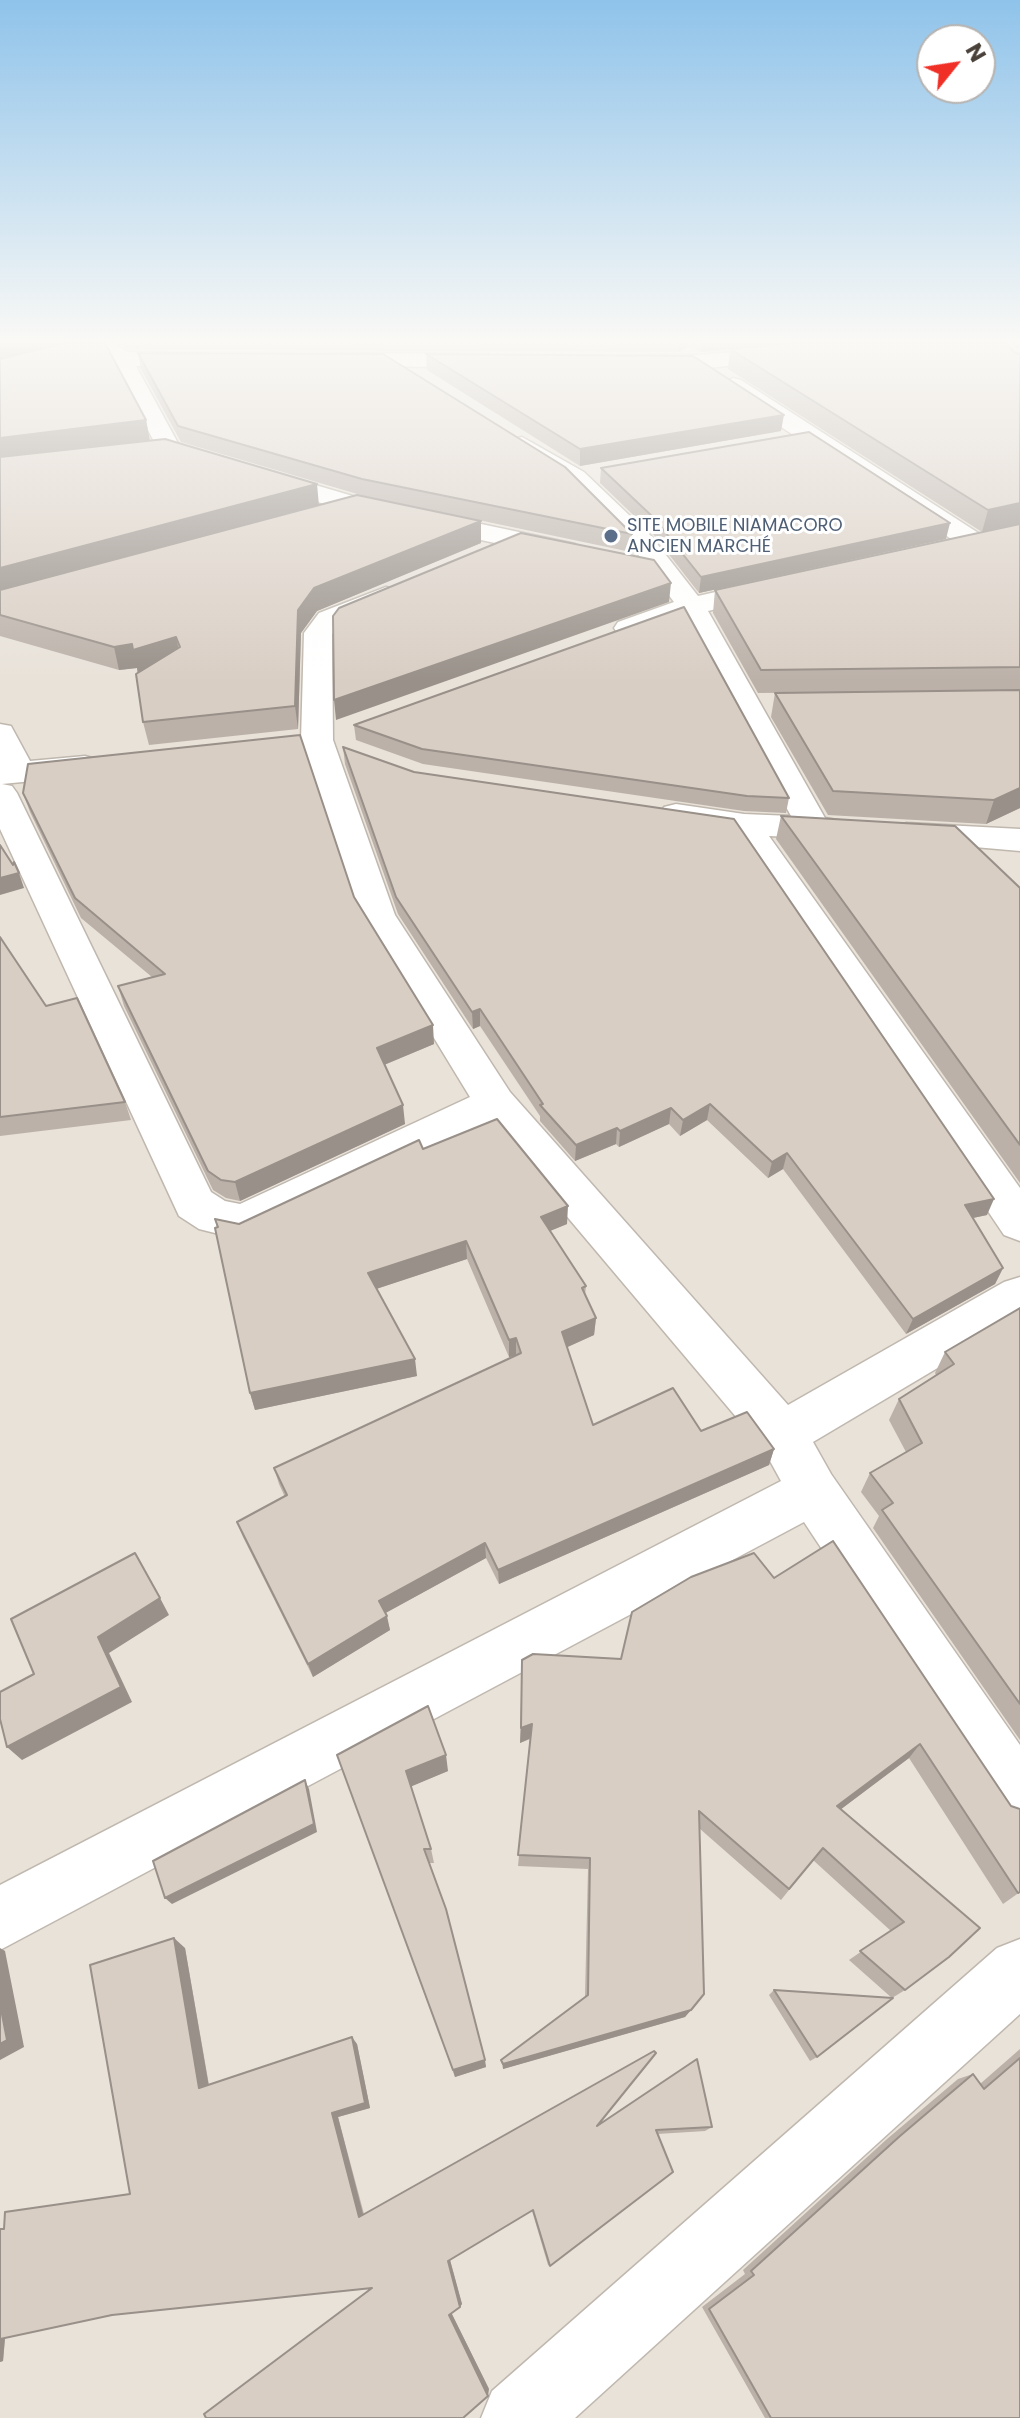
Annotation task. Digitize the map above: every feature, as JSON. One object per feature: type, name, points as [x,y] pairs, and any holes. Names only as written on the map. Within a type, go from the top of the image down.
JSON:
[{"type":"street","points":[[190,456],[358,506],[591,555]]},
{"type":"street","points":[[541,456],[575,477],[642,542],[691,606],[761,705],[814,828]]},
{"type":"street","points":[[842,456],[974,542]]},
{"type":"street","points":[[575,477],[604,472]]},
{"type":"street","points":[[313,518],[358,506]]},
{"type":"street","points":[[944,549],[1005,537]]},
{"type":"street","points":[[475,558],[518,540]]},
{"type":"street","points":[[620,561],[663,570]]},
{"type":"street","points":[[416,582],[329,619],[318,633],[328,742],[377,915],[495,1103],[782,1434],[813,1491],[1020,1796]]},
{"type":"street","points":[[601,638],[691,606],[795,582]]},
{"type":"street","points":[[0,733],[7,780],[195,1204],[215,1217],[243,1222],[495,1103]]},
{"type":"street","points":[[7,780],[114,763]]},
{"type":"street","points":[[651,810],[744,824],[1020,840]]},
{"type":"street","points":[[744,824],[1020,1223]]},
{"type":"street","points":[[782,1434],[1020,1296]]},
{"type":"street","points":[[0,1919],[813,1491]]},
{"type":"street","points":[[519,2418],[1020,1971]]},
{"type":"shaded area","points":[[0,456],[1020,456],[1020,2418],[0,2418]]},
{"type":"building","points":[[222,456],[317,484],[0,568],[0,457]]},
{"type":"building","points":[[282,456],[547,456],[565,467],[632,534],[362,479]]},
{"type":"building","points":[[671,456],[846,456],[950,523],[701,577],[654,518],[601,468]]},
{"type":"building","points":[[901,456],[1020,456],[1020,503],[988,510]]},
{"type":"building","points":[[357,495],[481,521],[314,588],[298,610],[295,706],[143,722],[136,674],[180,647],[176,637],[133,650],[132,644],[114,647],[0,615],[0,590]]},
{"type":"building","points":[[1020,524],[1020,667],[761,670],[715,590]]},
{"type":"building","points":[[521,533],[654,560],[671,583],[334,700],[333,616],[339,608]]},
{"type":"building","points":[[684,607],[789,798],[747,796],[422,749],[354,725]]},
{"type":"building","points":[[1020,690],[1020,788],[994,800],[833,791],[775,693]]},
{"type":"building","points":[[300,735],[354,897],[433,1025],[377,1048],[403,1105],[235,1182],[221,1180],[208,1171],[118,986],[165,974],[75,898],[23,793],[28,764]]},
{"type":"building","points":[[343,747],[414,772],[734,819],[994,1199],[965,1205],[1003,1268],[913,1319],[787,1153],[772,1162],[710,1104],[683,1120],[671,1108],[620,1131],[617,1128],[576,1145],[540,1105],[543,1104],[480,1009],[472,1012],[396,897]]},
{"type":"building","points":[[781,816],[955,826],[1020,888],[1020,1145]]},
{"type":"building","points":[[0,845],[13,865],[14,862],[19,873],[0,878]]},
{"type":"building","points":[[0,937],[46,1006],[77,998],[125,1102],[0,1117]]},
{"type":"building","points":[[497,1119],[568,1206],[541,1217],[586,1286],[582,1288],[596,1318],[562,1332],[593,1425],[673,1388],[701,1431],[747,1412],[774,1449],[498,1570],[485,1543],[379,1601],[387,1616],[308,1664],[237,1522],[287,1495],[274,1468],[521,1353],[516,1338],[509,1340],[466,1241],[368,1273],[415,1359],[250,1393],[215,1219],[239,1224],[419,1140],[423,1149]]},
{"type":"building","points":[[1020,1308],[1020,1704],[882,1510],[893,1503],[870,1473],[922,1443],[899,1399],[954,1364],[945,1352]]},
{"type":"building","points":[[833,1541],[1011,1806],[1020,1809],[1020,1892],[920,1744],[837,1806],[980,1928],[949,1957],[905,1990],[860,1951],[904,1922],[823,1848],[789,1889],[699,1811],[704,1994],[691,2010],[503,2064],[501,2060],[588,1995],[590,1858],[518,1855],[532,1724],[521,1728],[522,1660],[533,1654],[621,1659],[632,1612],[691,1577],[754,1553],[774,1578]]},
{"type":"building","points":[[135,1553],[160,1598],[98,1637],[121,1687],[7,1747],[0,1719],[0,1692],[34,1674],[11,1619]]},
{"type":"building","points":[[428,1706],[446,1755],[406,1771],[431,1849],[424,1849],[446,1909],[485,2060],[453,2070],[337,1755]]},
{"type":"building","points":[[305,1780],[314,1824],[165,1898],[153,1861]]},
{"type":"building","points":[[174,1938],[199,2088],[352,2037],[365,2103],[332,2113],[359,2217],[654,2051],[656,2053],[597,2126],[697,2059],[712,2127],[656,2130],[673,2172],[550,2266],[533,2210],[448,2261],[460,2307],[449,2315],[488,2396],[463,2418],[206,2418],[204,2414],[372,2288],[112,2315],[0,2339],[0,2229],[4,2229],[5,2212],[130,2194],[90,1965]]},
{"type":"building","points":[[774,1990],[893,1998],[817,2057]]},
{"type":"building","points":[[0,2004],[7,2040],[0,2044]]},
{"type":"building","points":[[1020,2058],[1020,2418],[771,2418],[709,2309],[754,2275],[751,2271],[973,2074],[984,2089]]},
{"type":"place","name":"SITE MOBILE NIAMACORO ANCIEN MARCHÉ","points":[[611,536]]}]
